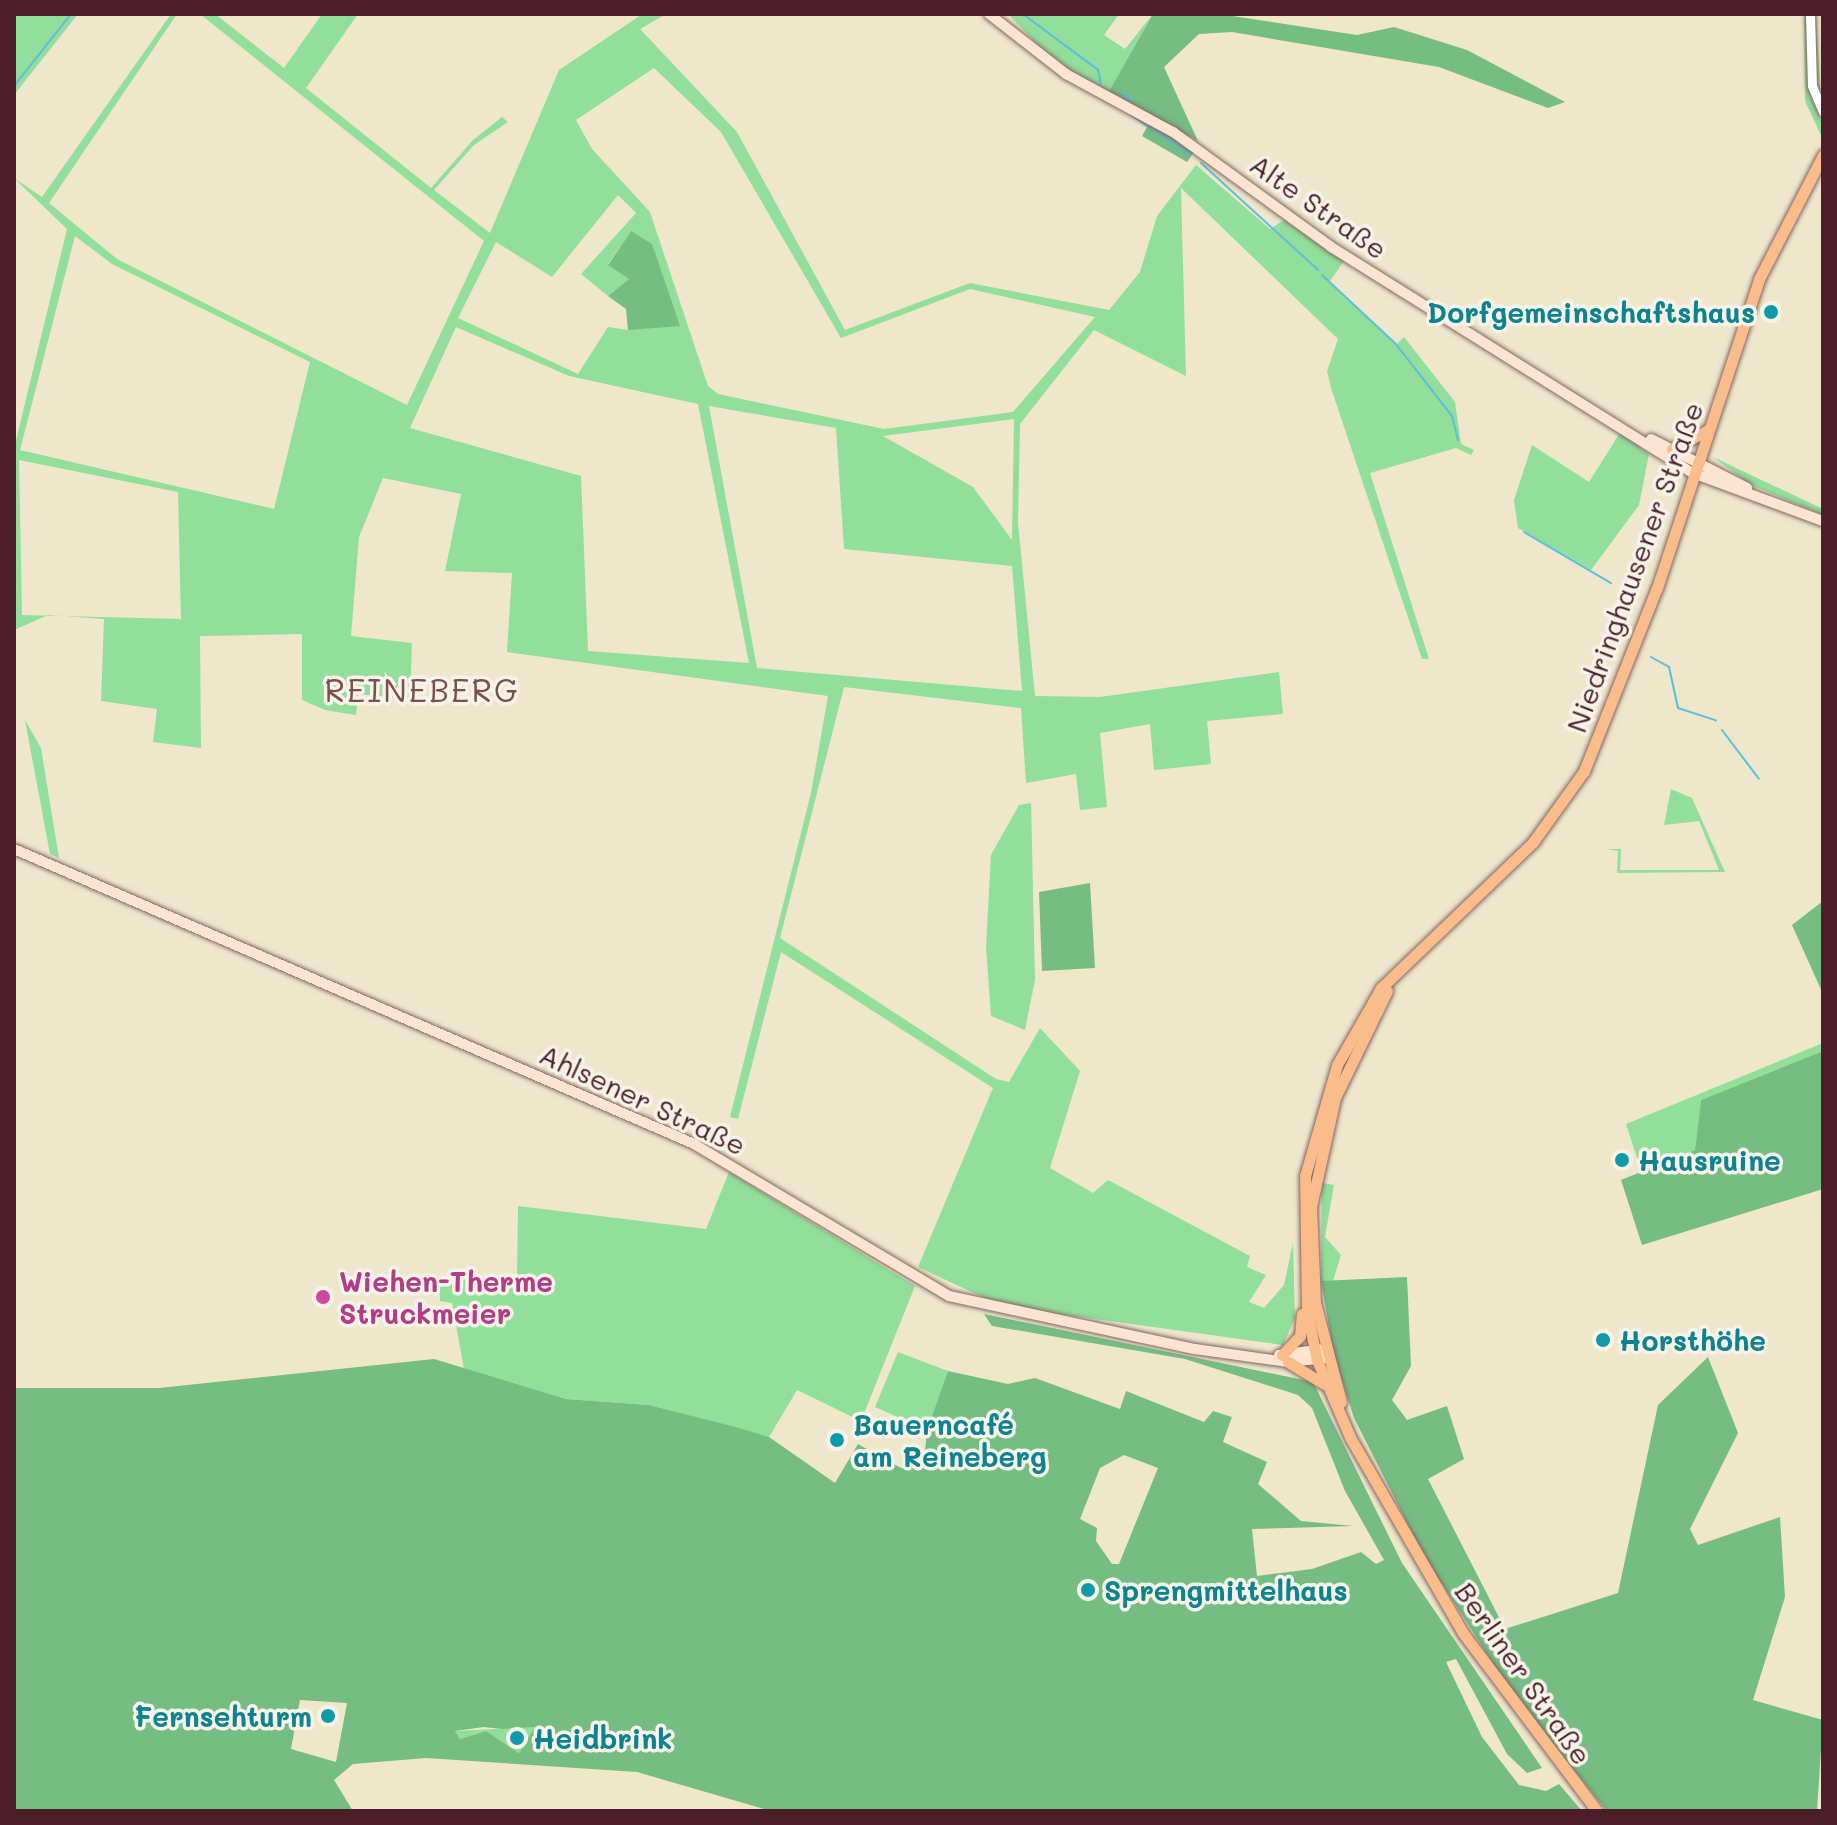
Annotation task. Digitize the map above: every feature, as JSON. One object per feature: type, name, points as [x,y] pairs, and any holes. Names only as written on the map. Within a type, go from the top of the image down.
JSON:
[{"type":"main road","name":"Alte Straße","points":[[989,14],[1054,67],[1173,132],[1321,240],[1693,473],[1777,503]]},
{"type":"main road","name":"Niedringhausener Straße","points":[[1417,1559],[1329,1391],[1302,1277],[1303,1193],[1314,1129],[1353,1034],[1389,985],[1533,842],[1584,771],[1657,588],[1759,279],[1823,155]]},
{"type":"main road","name":"Alte Straße","points":[[1627,429],[1697,460],[1777,503]]},
{"type":"main road","points":[[1672,449],[1708,430]]},
{"type":"main road","points":[[1777,503],[1823,521]]},
{"type":"main road","name":"Ahlsener Straße","points":[[14,849],[683,1139],[949,1296],[1256,1358],[1321,1354]]},
{"type":"main road","name":"Niedringhausener Straße","points":[[1365,1463],[1321,1354],[1311,1274],[1315,1178],[1335,1098],[1389,985]]},
{"type":"main road","points":[[1302,1277],[1300,1336],[1285,1358],[1329,1391]]},
{"type":"main road","name":"Berliner Straße","points":[[1417,1559],[1503,1692],[1597,1811]]},
{"type":"street","points":[[1810,14],[1811,67],[1823,112]]},
{"type":"street","points":[[1811,67],[1823,95]]},
{"type":"green space","points":[[14,14],[78,14],[14,95]]},
{"type":"green space","points":[[171,14],[177,14],[49,203],[117,259],[407,405],[484,241],[200,14],[215,14],[284,68],[322,14],[358,14],[306,88],[431,188],[473,140],[502,117],[508,122],[474,145],[434,190],[490,233],[559,70],[641,15],[666,14],[640,29],[737,132],[845,330],[970,283],[1109,310],[1140,272],[1157,216],[1196,165],[1270,229],[1284,220],[1344,261],[1330,281],[1396,345],[1404,337],[1455,402],[1461,444],[1474,450],[1471,455],[1456,448],[1370,473],[1429,659],[1422,659],[1331,388],[1327,371],[1338,339],[1181,188],[1186,376],[1094,330],[1020,424],[1018,523],[1035,696],[1100,697],[1279,672],[1283,714],[1207,721],[1211,764],[1154,770],[1150,724],[1100,733],[1107,807],[1080,810],[1076,774],[1026,783],[1021,708],[844,687],[780,938],[996,1079],[1009,1082],[1040,1028],[1080,1071],[1050,1168],[1093,1193],[1108,1180],[1250,1256],[1247,1267],[1266,1275],[1249,1302],[1264,1308],[1284,1285],[1293,1243],[1295,1318],[1283,1345],[1002,1306],[918,1267],[993,1088],[781,952],[738,1119],[730,1117],[811,793],[828,696],[507,652],[512,573],[445,571],[461,494],[383,478],[359,537],[351,636],[412,643],[410,699],[358,694],[356,715],[325,710],[302,700],[302,634],[200,636],[201,748],[153,742],[157,709],[101,701],[104,619],[62,616],[181,619],[178,492],[19,460],[22,615],[47,616],[14,630],[14,449],[67,229],[14,178],[42,197]],"holes":[[[654,68],[721,132],[841,338],[970,289],[1095,317],[1013,412],[884,429],[718,394],[708,386],[650,212],[592,149],[576,120]],[[618,195],[636,213],[581,274],[608,296],[629,279],[608,264],[631,231],[628,330],[608,327],[578,374],[458,318],[496,242],[552,277]],[[75,236],[112,264],[310,362],[274,509],[20,450]],[[456,327],[569,376],[698,404],[749,663],[588,651],[581,476],[410,428]],[[709,406],[836,428],[844,549],[1012,566],[1022,691],[757,668]],[[1014,419],[1012,540],[973,487],[883,436]]]},
{"type":"green space","points":[[1008,14],[1119,14],[1104,35],[1125,49],[1153,14],[1105,98],[1048,67],[1052,60]]},
{"type":"green space","points":[[1153,14],[1219,14],[1357,35],[1394,27],[1467,50],[1565,102],[1548,108],[1439,67],[1232,32],[1199,34],[1164,67],[1198,141],[1109,91]]},
{"type":"green space","points":[[1804,14],[1816,14],[1823,140],[1805,101]]},
{"type":"green space","points":[[1150,122],[1194,152],[1187,162],[1142,136]]},
{"type":"green space","points":[[631,231],[652,244],[680,326],[628,330],[626,309],[608,296],[629,279],[608,265]]},
{"type":"green space","points":[[1620,433],[1649,454],[1639,505],[1591,570],[1518,528],[1514,500],[1532,445],[1589,482]]},
{"type":"green space","points":[[1713,457],[1823,509],[1823,515],[1751,485]]},
{"type":"green space","points":[[25,720],[41,748],[59,858],[50,854]]},
{"type":"green space","points":[[1671,789],[1692,798],[1725,872],[1617,873],[1618,851],[1607,849],[1621,849],[1620,870],[1719,870],[1699,821],[1664,825]]},
{"type":"green space","points":[[1031,803],[1035,980],[1025,1030],[991,1016],[986,947],[991,855],[1019,805]]},
{"type":"green space","points":[[1090,883],[1095,968],[1042,971],[1039,892]]},
{"type":"green space","points":[[1823,901],[1823,994],[1792,925]]},
{"type":"green space","points":[[1823,1043],[1823,1051],[1701,1100],[1695,1150],[1642,1173],[1626,1124]]},
{"type":"green space","points":[[1823,1051],[1823,1189],[1642,1245],[1621,1180],[1695,1150],[1701,1100]]},
{"type":"green space","points":[[729,1172],[915,1286],[861,1421],[797,1390],[769,1437],[649,1405],[566,1399],[464,1369],[452,1303],[440,1301],[439,1278],[517,1278],[518,1206],[706,1229]]},
{"type":"green space","points":[[1322,1183],[1334,1185],[1325,1237],[1341,1255],[1333,1281],[1321,1281]]},
{"type":"green space","points":[[1407,1277],[1411,1366],[1392,1400],[1407,1420],[1447,1406],[1464,1459],[1428,1479],[1505,1629],[1618,1593],[1658,1405],[1708,1357],[1738,1433],[1690,1529],[1698,1545],[1780,1517],[1785,1597],[1753,1700],[1823,1720],[1817,1811],[1607,1811],[1512,1693],[1423,1554],[1354,1418],[1334,1355],[1321,1281]]},
{"type":"green space","points":[[984,1314],[1313,1382],[1402,1563],[1542,1768],[1527,1773],[1507,1754],[1456,1659],[1446,1662],[1482,1737],[1519,1785],[1546,1791],[1559,1784],[1582,1811],[771,1811],[637,1772],[426,1758],[353,1764],[334,1780],[353,1811],[14,1811],[14,1388],[159,1388],[434,1359],[566,1399],[649,1405],[769,1437],[835,1483],[858,1444],[901,1468],[924,1463],[927,1430],[948,1371],[1008,1384],[1035,1378],[1120,1409],[1126,1391],[1204,1422],[1213,1411],[1232,1417],[1223,1442],[1267,1462],[1258,1484],[1301,1521],[1353,1526],[1252,1529],[1257,1576],[1312,1569],[1361,1552],[1376,1564],[1384,1560],[1345,1491],[1312,1408],[1298,1395],[1185,1359],[992,1326]],"holes":[[[1124,1455],[1158,1468],[1119,1564],[1112,1564],[1096,1541],[1097,1528],[1080,1519],[1100,1468]],[[300,1700],[347,1703],[336,1762],[291,1749]],[[484,1727],[535,1727],[519,1753],[486,1731],[460,1739],[455,1731]]]},
{"type":"green space","points":[[898,1352],[948,1371],[927,1430],[875,1407]]},
{"type":"green space","points":[[535,1727],[519,1753],[486,1731],[460,1739],[455,1731]]},
{"type":"waterway","points":[[14,86],[71,14]]},
{"type":"waterway","points":[[1023,14],[1098,70],[1101,84]]},
{"type":"waterway","points":[[1122,93],[1133,99]]},
{"type":"waterway","points":[[1131,115],[1190,155]]},
{"type":"waterway","points":[[1201,163],[1318,270]]},
{"type":"waterway","points":[[1322,275],[1395,343],[1452,416],[1458,440]]},
{"type":"waterway","points":[[1524,532],[1611,583]]},
{"type":"waterway","points":[[1651,657],[1669,667],[1678,708],[1716,720]]},
{"type":"waterway","points":[[1722,730],[1759,779]]},
{"type":"place","name":"Dorfgemeinschaftshaus","points":[[1771,312]]},
{"type":"place","name":"Hausruine","points":[[1622,1160]]},
{"type":"place","name":"Wiehen-Therme Struckmeier","points":[[323,1297]]},
{"type":"place","name":"Horsthöhe","points":[[1603,1340]]},
{"type":"place","name":"Bauerncafé am Reineberg","points":[[837,1440]]},
{"type":"place","name":"Sprengmittelhaus","points":[[1088,1590]]},
{"type":"place","name":"Fernsehturm","points":[[328,1716]]},
{"type":"place","name":"Heidbrink","points":[[517,1738]]},
{"type":"district","name":"REINEBERG","points":[[422,689]]}]
